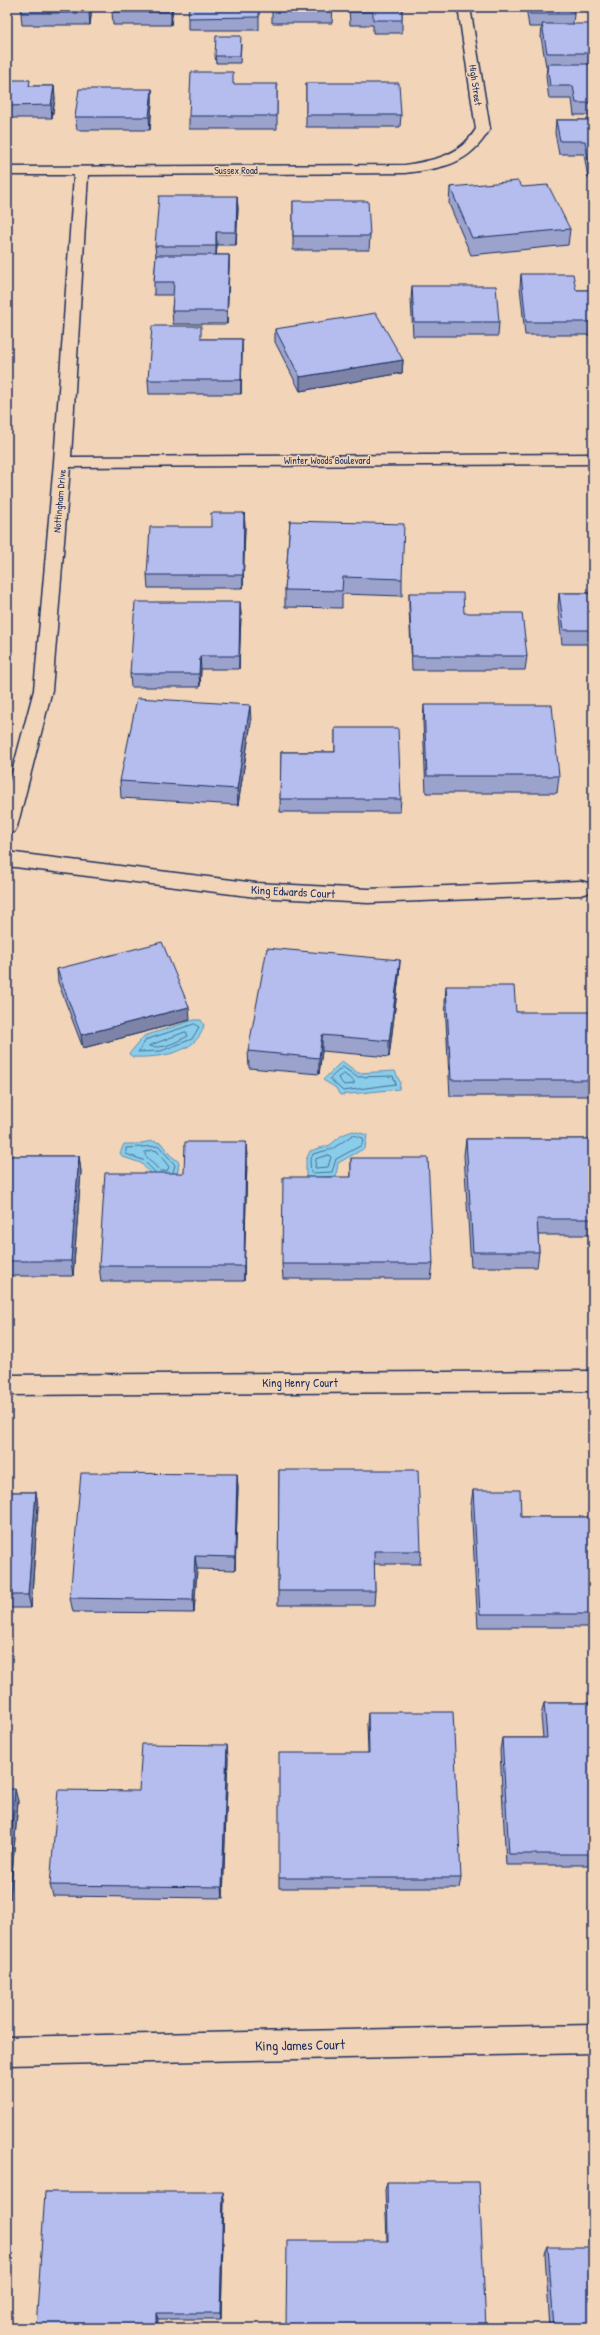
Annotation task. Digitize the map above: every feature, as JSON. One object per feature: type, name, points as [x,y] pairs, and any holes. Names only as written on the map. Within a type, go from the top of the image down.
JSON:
[{"type":"street","name":"High Street","points":[[462,156],[477,142],[483,129],[464,7]]},
{"type":"street","name":"Sussex Road","points":[[7,171],[405,170],[435,165],[462,156]]},
{"type":"street","name":"Nottingham Drive","points":[[7,828],[43,690],[62,462],[81,170]]},
{"type":"street","name":"Winter Woods Boulevard","points":[[62,462],[593,459]]},
{"type":"street","name":"King Edwards Court","points":[[7,859],[256,890],[368,896],[582,888]]},
{"type":"street","name":"King Henry Court","points":[[7,1385],[593,1381]]},
{"type":"street","name":"King James Court","points":[[7,2051],[593,2039]]},
{"type":"water","points":[[194,1020],[201,1020],[204,1025],[200,1035],[194,1042],[185,1048],[164,1055],[133,1057],[129,1054],[144,1036]]},
{"type":"water","points":[[342,1061],[358,1073],[395,1071],[400,1082],[399,1089],[340,1095],[336,1088],[323,1080]]},
{"type":"water","points":[[353,1131],[367,1135],[365,1148],[338,1163],[336,1176],[306,1178],[306,1160],[310,1151],[330,1145],[342,1135]]},
{"type":"water","points":[[152,1141],[161,1143],[170,1155],[179,1162],[178,1170],[174,1179],[156,1180],[141,1163],[123,1157],[120,1153],[124,1144],[136,1144]]},
{"type":"building","points":[[22,7],[89,7],[89,13],[21,13]]},
{"type":"building","points":[[113,7],[171,7],[171,12],[112,12]]},
{"type":"building","points":[[189,7],[259,7],[259,17],[188,18]]},
{"type":"building","points":[[272,7],[333,7],[333,11],[272,11]]},
{"type":"building","points":[[350,7],[402,7],[402,20],[373,20],[373,12],[350,12]]},
{"type":"building","points":[[529,7],[573,7],[574,14],[530,14]]},
{"type":"building","points":[[542,24],[589,24],[593,53],[547,53]]},
{"type":"building","points":[[216,36],[241,36],[240,56],[215,56]]},
{"type":"building","points":[[547,64],[593,64],[593,103],[576,103],[573,86],[550,86]]},
{"type":"building","points":[[191,72],[233,72],[233,84],[277,84],[277,116],[189,116]]},
{"type":"building","points":[[7,80],[30,80],[29,86],[54,86],[51,105],[7,106]]},
{"type":"building","points":[[306,83],[399,83],[401,115],[306,115]]},
{"type":"building","points":[[79,89],[152,89],[149,117],[75,117]]},
{"type":"building","points":[[556,120],[593,120],[593,165],[589,165],[585,141],[560,141]]},
{"type":"building","points":[[518,181],[522,187],[548,185],[570,229],[472,238],[450,187]]},
{"type":"building","points":[[159,196],[237,196],[236,232],[216,232],[216,246],[155,246]]},
{"type":"building","points":[[293,201],[368,201],[370,236],[293,236]]},
{"type":"building","points":[[156,255],[229,255],[227,311],[172,311],[174,282],[154,282]]},
{"type":"building","points":[[521,274],[573,274],[576,290],[593,290],[593,322],[526,322]]},
{"type":"building","points":[[412,286],[496,286],[499,322],[414,322]]},
{"type":"building","points":[[376,313],[403,360],[300,377],[275,329]]},
{"type":"building","points":[[152,326],[201,326],[201,339],[242,339],[241,380],[148,380]]},
{"type":"building","points":[[211,513],[244,513],[243,575],[147,575],[150,527],[211,527]]},
{"type":"building","points":[[290,521],[404,524],[402,579],[343,577],[342,591],[285,590]]},
{"type":"building","points":[[409,593],[463,593],[464,613],[522,613],[527,656],[412,656]]},
{"type":"building","points":[[559,593],[593,593],[593,630],[564,630]]},
{"type":"building","points":[[135,602],[240,602],[239,656],[200,656],[199,674],[130,674]]},
{"type":"building","points":[[137,698],[250,705],[237,789],[120,781]]},
{"type":"building","points":[[424,705],[552,705],[559,776],[427,776]]},
{"type":"building","points":[[335,728],[398,728],[401,799],[280,799],[281,752],[335,752]]},
{"type":"building","points":[[162,942],[189,1007],[81,1035],[57,969]]},
{"type":"building","points":[[267,948],[400,960],[389,1041],[322,1035],[319,1058],[248,1051]]},
{"type":"building","points":[[446,986],[514,986],[516,1012],[592,1012],[593,1080],[451,1080]]},
{"type":"building","points":[[466,1139],[593,1139],[593,1219],[537,1219],[539,1252],[473,1252]]},
{"type":"building","points":[[185,1142],[246,1142],[244,1266],[99,1266],[105,1173],[184,1173]]},
{"type":"building","points":[[7,1156],[79,1156],[71,1261],[7,1261]]},
{"type":"building","points":[[351,1158],[428,1158],[433,1264],[282,1264],[283,1177],[351,1177]]},
{"type":"building","points":[[279,1470],[418,1470],[421,1551],[374,1551],[375,1591],[278,1591]]},
{"type":"building","points":[[81,1473],[237,1474],[235,1557],[195,1556],[193,1600],[70,1598]]},
{"type":"building","points":[[473,1490],[520,1490],[521,1517],[593,1517],[593,1614],[480,1614]]},
{"type":"building","points":[[7,1492],[36,1492],[28,1595],[7,1595]]},
{"type":"building","points":[[544,1703],[593,1703],[593,1854],[509,1854],[502,1738],[547,1738]]},
{"type":"building","points":[[368,1712],[453,1712],[461,1878],[279,1878],[279,1753],[369,1753]]},
{"type":"building","points":[[142,1744],[227,1745],[222,1887],[50,1885],[58,1790],[139,1791]]},
{"type":"building","points":[[7,1789],[15,1789],[7,1884]]},
{"type":"building","points":[[387,2182],[479,2182],[486,2328],[286,2328],[287,2241],[388,2241]]},
{"type":"building","points":[[45,2192],[223,2192],[220,2313],[156,2313],[156,2328],[36,2328]]},
{"type":"building","points":[[548,2247],[593,2247],[593,2328],[554,2328]]}]
